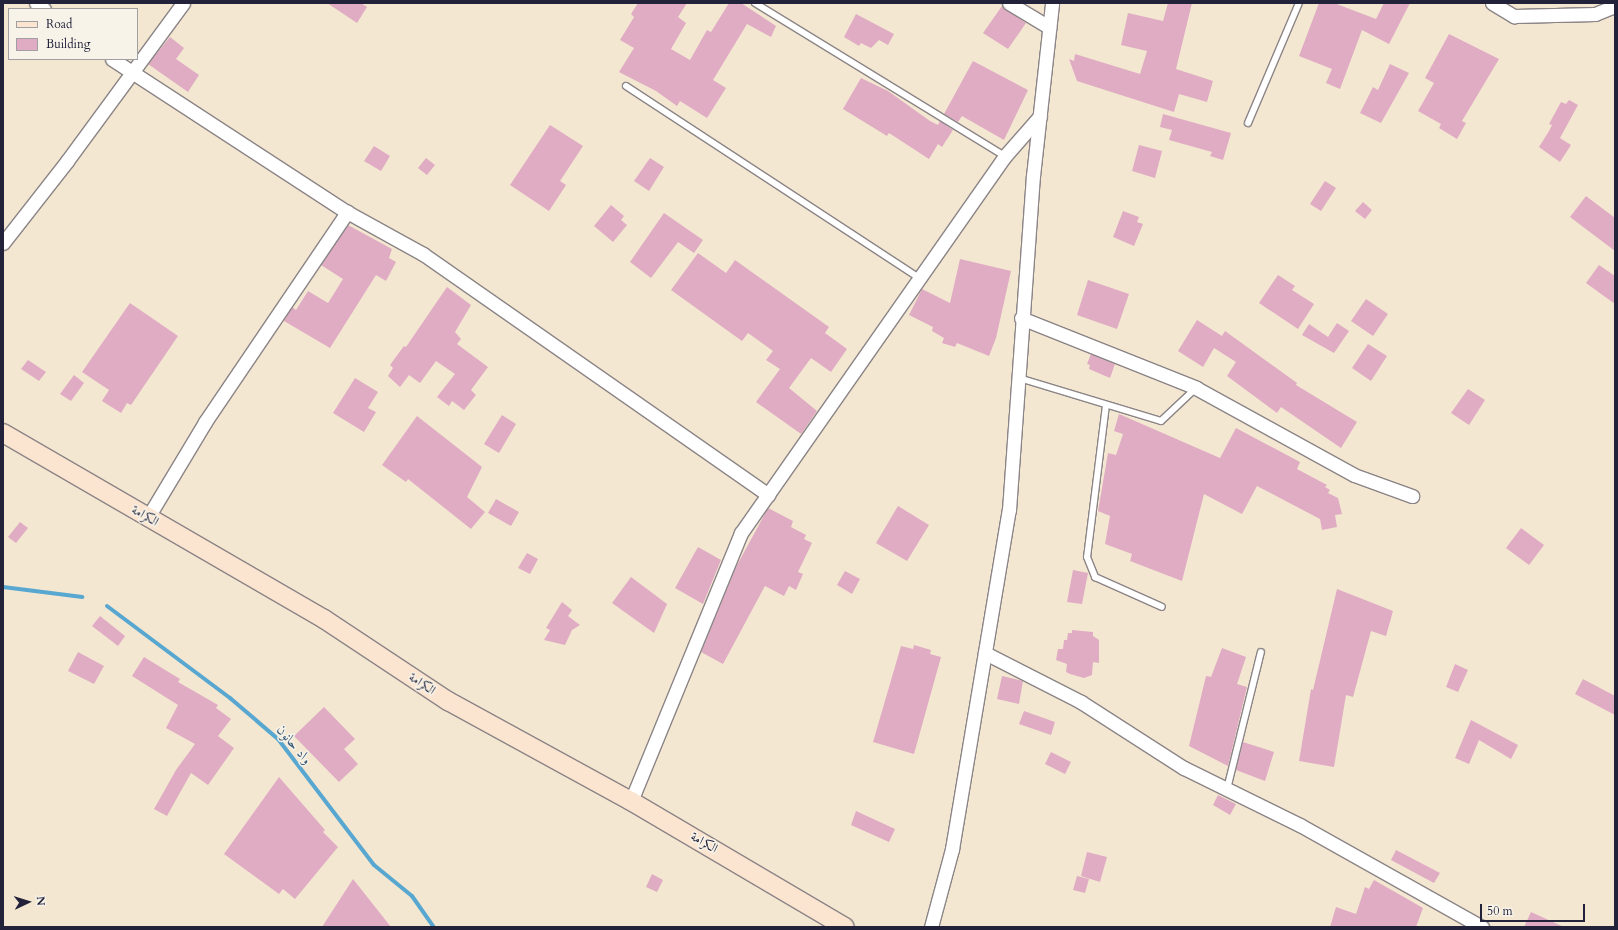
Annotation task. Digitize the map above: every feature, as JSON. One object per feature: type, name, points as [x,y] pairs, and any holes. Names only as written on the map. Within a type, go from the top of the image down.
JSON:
[{"type":"main road","name":"الكرامة","points":[[3,433],[324,619],[448,701],[631,801],[845,927]]},
{"type":"street","points":[[3,243],[183,3]]},
{"type":"street","points":[[1009,3],[1049,27]]},
{"type":"street","points":[[931,927],[952,849],[1009,510],[1021,318],[1052,3]]},
{"type":"street","points":[[1492,3],[1514,16],[1595,14],[1615,6]]},
{"type":"street","points":[[113,60],[347,212],[423,254],[768,495]]},
{"type":"street","points":[[631,801],[741,533],[1005,156],[1040,116]]},
{"type":"street","points":[[148,517],[205,422],[347,212]]},
{"type":"street","points":[[1021,318],[1196,388],[1354,475],[1412,496]]},
{"type":"street","points":[[985,653],[1081,702],[1184,768],[1300,825],[1481,927]]},
{"type":"lane","points":[[755,3],[1005,156]]},
{"type":"lane","points":[[1248,123],[1299,3]]},
{"type":"lane","points":[[626,86],[919,278]]},
{"type":"lane","points":[[1017,377],[1161,421],[1196,388]]},
{"type":"lane","points":[[1106,405],[1087,557],[1095,577],[1162,607]]},
{"type":"lane","points":[[1227,789],[1261,652]]},
{"type":"building","points":[[327,3],[361,3],[367,7],[357,23]]},
{"type":"building","points":[[638,3],[687,3],[678,17],[686,23],[671,49],[690,60],[707,30],[711,32],[729,3],[741,3],[776,26],[771,37],[747,24],[713,80],[726,88],[707,118],[680,101],[677,106],[656,91],[619,72],[634,48],[620,40],[634,17],[631,14]]},
{"type":"building","points":[[1168,3],[1192,3],[1176,69],[1213,81],[1207,102],[1179,94],[1174,112],[1077,81],[1069,59],[1074,61],[1075,54],[1140,74],[1147,51],[1121,45],[1128,13],[1163,21]]},
{"type":"building","points":[[1319,3],[1334,3],[1376,19],[1384,3],[1410,3],[1389,44],[1362,30],[1340,89],[1326,83],[1332,69],[1299,56]]},
{"type":"building","points":[[1002,6],[1026,23],[1008,49],[983,33]]},
{"type":"building","points":[[856,14],[894,34],[888,45],[879,40],[871,48],[861,43],[859,46],[844,37]]},
{"type":"building","points":[[1449,34],[1499,59],[1462,121],[1466,123],[1457,139],[1439,128],[1441,124],[1418,111],[1434,83],[1425,78]]},
{"type":"building","points":[[170,37],[184,48],[176,59],[199,75],[188,92],[148,64]]},
{"type":"building","points":[[973,61],[1028,90],[1004,140],[962,116],[958,122],[944,114]]},
{"type":"building","points":[[1390,64],[1409,73],[1381,123],[1360,113],[1373,87],[1378,90]]},
{"type":"building","points":[[861,78],[888,91],[930,121],[938,125],[940,121],[953,130],[942,147],[938,144],[929,159],[889,133],[887,136],[843,109]]},
{"type":"building","points":[[1569,100],[1578,105],[1560,138],[1571,145],[1560,162],[1539,147],[1552,125],[1549,124],[1561,102],[1566,104]]},
{"type":"building","points":[[1163,114],[1231,133],[1223,160],[1210,156],[1212,152],[1169,140],[1172,130],[1160,127]]},
{"type":"building","points":[[550,125],[583,146],[560,181],[566,185],[549,211],[510,185]]},
{"type":"building","points":[[1139,145],[1162,151],[1155,178],[1132,171]]},
{"type":"building","points":[[374,146],[390,156],[381,171],[364,161]]},
{"type":"building","points":[[426,158],[435,165],[427,175],[418,168]]},
{"type":"building","points":[[650,158],[664,167],[649,191],[634,181]]},
{"type":"building","points":[[1325,181],[1336,188],[1321,211],[1310,204]]},
{"type":"building","points":[[1586,196],[1615,218],[1615,251],[1570,217]]},
{"type":"building","points":[[1363,202],[1372,210],[1365,219],[1355,211]]},
{"type":"building","points":[[611,205],[624,216],[621,220],[627,225],[613,242],[594,226]]},
{"type":"building","points":[[1123,211],[1139,217],[1137,222],[1143,224],[1134,246],[1113,237]]},
{"type":"building","points":[[664,213],[703,240],[694,253],[678,242],[651,278],[630,262]]},
{"type":"building","points":[[348,225],[392,249],[389,258],[396,262],[386,281],[376,275],[330,348],[284,321],[292,307],[296,310],[308,291],[328,303],[343,279],[321,265]]},
{"type":"building","points":[[698,253],[726,273],[735,260],[829,327],[825,333],[847,349],[831,372],[811,358],[789,388],[817,411],[801,434],[756,402],[780,369],[766,360],[773,351],[748,333],[742,341],[671,290]]},
{"type":"building","points":[[960,259],[1011,271],[996,338],[989,356],[957,343],[955,347],[942,343],[944,338],[932,331],[933,327],[909,315],[922,289],[950,303]]},
{"type":"building","points":[[1599,265],[1615,276],[1615,304],[1586,283]]},
{"type":"building","points":[[1278,275],[1295,286],[1292,290],[1314,304],[1298,329],[1259,303]]},
{"type":"building","points":[[1088,280],[1129,294],[1117,329],[1077,315]]},
{"type":"building","points":[[447,287],[471,305],[455,332],[461,339],[457,344],[488,367],[471,390],[476,395],[464,410],[452,401],[449,406],[437,397],[455,374],[436,361],[420,383],[409,375],[400,387],[388,376],[393,368],[390,365],[404,346],[406,347]]},
{"type":"building","points":[[1366,299],[1388,314],[1373,336],[1351,321]]},
{"type":"building","points":[[130,303],[178,336],[131,405],[127,403],[121,413],[102,401],[109,390],[82,372]]},
{"type":"building","points":[[1197,320],[1222,336],[1225,331],[1297,383],[1296,385],[1357,422],[1341,448],[1281,407],[1277,413],[1227,376],[1236,362],[1214,348],[1203,367],[1178,351]]},
{"type":"building","points":[[1337,323],[1349,331],[1334,353],[1302,335],[1309,324],[1328,337]]},
{"type":"building","points":[[1368,344],[1387,356],[1371,381],[1352,368]]},
{"type":"building","points":[[1091,354],[1115,364],[1110,378],[1089,369],[1090,365],[1087,364]]},
{"type":"building","points":[[28,360],[46,372],[39,381],[21,369]]},
{"type":"building","points":[[74,375],[84,383],[71,401],[60,394]]},
{"type":"building","points":[[355,378],[378,392],[368,408],[376,412],[364,432],[333,413]]},
{"type":"building","points":[[1468,389],[1485,400],[1469,425],[1451,413]]},
{"type":"building","points":[[1119,414],[1220,458],[1236,428],[1300,462],[1297,469],[1327,485],[1325,487],[1330,490],[1328,493],[1338,498],[1342,514],[1335,515],[1337,527],[1322,530],[1320,519],[1257,486],[1242,514],[1204,494],[1182,581],[1130,561],[1132,554],[1105,544],[1110,516],[1098,511],[1108,453],[1116,455],[1123,434],[1114,431]]},
{"type":"building","points":[[502,415],[516,424],[499,453],[484,444]]},
{"type":"building","points":[[417,416],[482,467],[467,497],[485,512],[471,529],[408,479],[406,482],[382,465]]},
{"type":"building","points":[[496,499],[519,512],[511,526],[488,513]]},
{"type":"building","points":[[898,506],[929,525],[907,561],[876,543]]},
{"type":"building","points":[[768,508],[793,521],[791,527],[806,535],[804,539],[812,543],[798,572],[803,574],[796,590],[789,586],[784,596],[765,586],[723,664],[701,652],[736,567]]},
{"type":"building","points":[[20,522],[28,528],[16,543],[8,537]]},
{"type":"building","points":[[1521,528],[1544,545],[1529,565],[1506,548]]},
{"type":"building","points":[[698,547],[721,560],[703,604],[675,588]]},
{"type":"building","points":[[527,553],[538,559],[530,574],[518,568]]},
{"type":"building","points":[[1073,570],[1088,573],[1082,604],[1067,602]]},
{"type":"building","points":[[845,571],[860,579],[852,594],[837,585]]},
{"type":"building","points":[[631,577],[667,604],[654,633],[612,603]]},
{"type":"building","points":[[1337,589],[1393,611],[1386,636],[1371,631],[1353,697],[1346,695],[1334,767],[1299,761],[1311,689],[1313,690]]},
{"type":"building","points":[[562,602],[572,610],[568,616],[580,625],[572,630],[565,645],[544,640],[550,630],[546,628]]},
{"type":"building","points":[[100,616],[125,636],[118,646],[92,626]]},
{"type":"building","points":[[1072,630],[1093,632],[1093,636],[1099,640],[1099,663],[1093,662],[1092,675],[1084,678],[1066,672],[1067,664],[1056,660],[1058,649],[1063,649],[1064,640],[1067,640],[1068,633],[1072,633]]},
{"type":"building","points":[[914,645],[931,650],[930,654],[941,657],[914,754],[873,742],[901,646],[913,649]]},
{"type":"building","points":[[1222,648],[1246,657],[1237,684],[1247,687],[1228,766],[1189,746],[1206,676],[1211,677]]},
{"type":"building","points":[[78,652],[104,666],[94,684],[68,671]]},
{"type":"building","points":[[144,657],[180,679],[178,682],[218,705],[216,708],[231,719],[218,736],[234,748],[208,785],[191,773],[167,816],[154,809],[176,770],[195,744],[166,728],[178,705],[132,676]]},
{"type":"building","points":[[1455,664],[1468,670],[1458,692],[1446,687]]},
{"type":"building","points":[[1002,676],[1023,681],[1019,704],[997,699]]},
{"type":"building","points":[[1583,679],[1615,696],[1615,715],[1575,694]]},
{"type":"building","points":[[324,707],[355,739],[344,749],[358,764],[339,782],[294,736]]},
{"type":"building","points":[[1024,711],[1055,722],[1051,735],[1019,724]]},
{"type":"building","points":[[1471,720],[1518,745],[1511,759],[1479,740],[1469,764],[1455,758]]},
{"type":"building","points":[[1243,742],[1274,752],[1265,781],[1236,770]]},
{"type":"building","points":[[1051,752],[1071,762],[1065,774],[1045,764]]},
{"type":"building","points":[[279,777],[325,830],[323,832],[338,847],[295,899],[283,889],[279,894],[224,854]]},
{"type":"building","points":[[1218,795],[1236,804],[1230,815],[1213,805]]},
{"type":"building","points":[[856,811],[895,829],[889,842],[851,825]]},
{"type":"building","points":[[1396,850],[1440,873],[1434,883],[1391,860]]},
{"type":"building","points":[[1087,852],[1107,857],[1100,882],[1081,876]]},
{"type":"building","points":[[652,874],[663,880],[657,892],[646,887]]},
{"type":"building","points":[[1077,876],[1089,879],[1085,893],[1073,890]]},
{"type":"building","points":[[353,879],[391,927],[322,927]]},
{"type":"building","points":[[1374,880],[1423,908],[1416,927],[1330,927],[1336,907],[1356,914],[1365,887],[1369,889]]},
{"type":"building","points":[[1531,912],[1564,927],[1524,927]]},
{"type":"waterway","name":"واد حانون","points":[[3,587],[82,597]]},
{"type":"waterway","name":"واد حانون","points":[[107,606],[230,698],[278,739],[374,865],[412,896],[434,927]]}]
